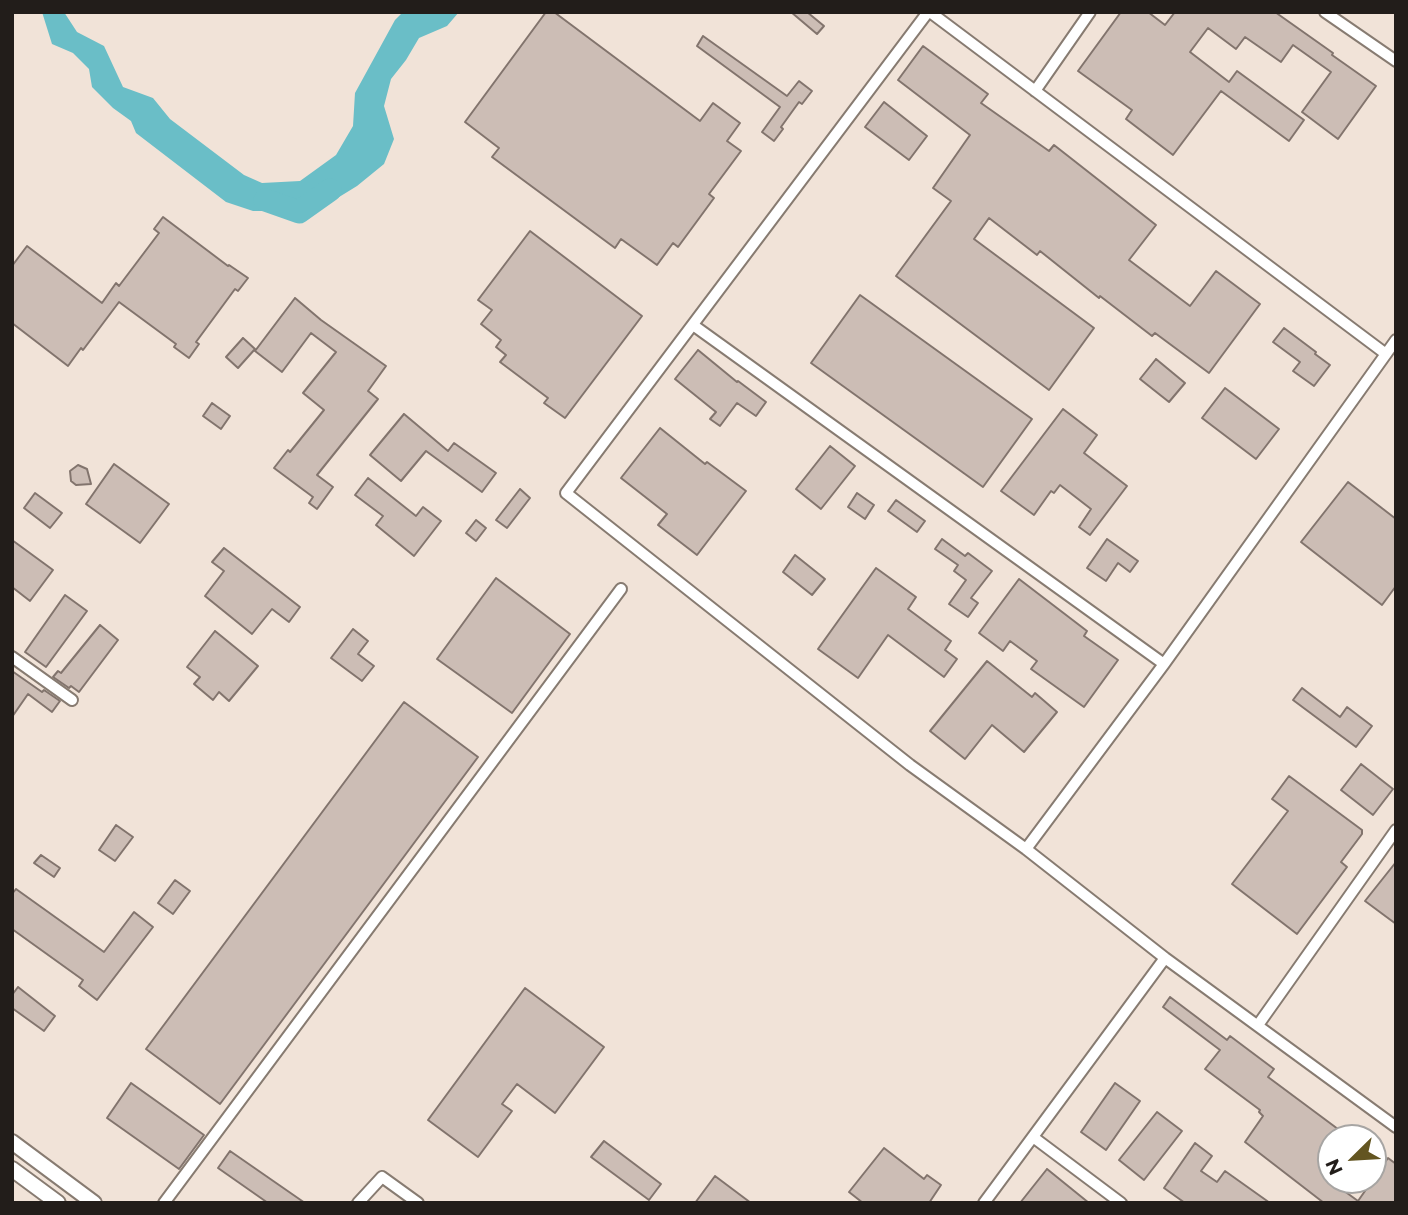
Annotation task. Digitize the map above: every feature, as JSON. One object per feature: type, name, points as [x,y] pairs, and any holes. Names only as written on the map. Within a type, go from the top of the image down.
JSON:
[{"type":"main road","points":[[12,1142],[94,1203]]},
{"type":"main road","points":[[12,1169],[58,1203]]},
{"type":"street","points":[[1386,354],[929,12],[566,493],[910,765],[1026,849],[1165,958],[1396,1127]]},
{"type":"street","points":[[1035,91],[1090,12]]},
{"type":"street","points":[[1325,12],[1396,61]]},
{"type":"street","points":[[693,325],[1164,664]]},
{"type":"street","points":[[1026,849],[1164,664],[1396,340]]},
{"type":"street","points":[[164,1203],[621,589]]},
{"type":"street","points":[[12,657],[72,700]]},
{"type":"street","points":[[1258,1025],[1396,830]]},
{"type":"street","points":[[984,1203],[1165,958]]},
{"type":"street","points":[[1033,1137],[1121,1203]]},
{"type":"street","points":[[358,1203],[382,1177],[418,1203]]},
{"type":"water","points":[[42,12],[64,12],[77,32],[104,46],[123,87],[153,98],[170,119],[244,175],[262,183],[300,181],[336,155],[353,126],[355,93],[395,20],[403,12],[459,12],[447,26],[419,38],[391,79],[384,106],[394,139],[384,164],[357,186],[331,202],[284,211],[253,211],[226,202],[136,133],[131,121],[92,87],[89,69],[73,53],[52,44]]},
{"type":"building","points":[[546,12],[554,12],[700,121],[713,103],[740,123],[727,141],[741,151],[709,194],[714,198],[678,247],[673,243],[657,265],[621,239],[615,248],[492,157],[499,148],[465,122]]},
{"type":"building","points":[[791,12],[807,12],[824,26],[817,34]]},
{"type":"building","points":[[1121,12],[1148,12],[1165,25],[1175,12],[1275,12],[1376,86],[1338,139],[1302,112],[1331,72],[1293,45],[1281,62],[1245,37],[1236,49],[1208,28],[1190,52],[1229,82],[1237,71],[1304,120],[1289,141],[1221,91],[1173,155],[1126,119],[1132,110],[1078,71]]},
{"type":"building","points":[[703,36],[787,96],[799,81],[812,91],[802,104],[799,102],[774,141],[762,132],[780,107],[697,46]]},
{"type":"building","points":[[923,46],[988,94],[981,103],[1049,151],[1054,145],[1156,225],[1129,260],[1190,306],[1216,271],[1260,304],[1209,373],[1155,333],[1152,336],[1100,296],[1099,298],[1040,251],[1037,255],[989,218],[974,239],[1094,328],[1049,390],[896,276],[951,201],[933,188],[970,135],[898,80]]},
{"type":"building","points":[[884,102],[927,136],[909,160],[865,127]]},
{"type":"building","points":[[163,217],[248,278],[238,291],[235,289],[196,342],[199,344],[189,358],[174,347],[176,344],[119,302],[68,366],[12,323],[12,266],[27,246],[102,303],[116,283],[119,286],[159,233],[154,229]]},
{"type":"building","points":[[530,231],[642,316],[565,418],[544,403],[548,398],[500,362],[506,355],[496,347],[501,340],[481,324],[492,310],[478,300]]},
{"type":"building","points":[[860,295],[1032,419],[983,487],[811,363]]},
{"type":"building","points":[[295,298],[386,366],[368,391],[378,399],[317,475],[333,487],[317,509],[309,503],[313,497],[274,468],[324,410],[303,393],[336,352],[311,333],[282,372],[255,351]]},
{"type":"building","points":[[1284,328],[1330,365],[1314,386],[1293,371],[1300,362],[1273,342]]},
{"type":"building","points":[[243,338],[255,349],[238,368],[226,357]]},
{"type":"building","points":[[698,350],[766,402],[756,416],[737,403],[720,426],[710,419],[716,412],[675,379]]},
{"type":"building","points":[[1156,359],[1185,383],[1169,402],[1140,379]]},
{"type":"building","points":[[1225,388],[1279,429],[1256,459],[1202,418]]},
{"type":"building","points":[[212,403],[230,416],[221,429],[203,416]]},
{"type":"building","points":[[1063,409],[1097,435],[1084,453],[1127,486],[1090,535],[1079,527],[1091,509],[1060,485],[1054,493],[1051,491],[1034,515],[1001,491]]},
{"type":"building","points":[[404,414],[448,451],[454,443],[496,473],[482,492],[426,451],[401,481],[370,455]]},
{"type":"building","points":[[660,428],[705,464],[707,462],[746,491],[697,555],[658,525],[667,514],[621,478]]},
{"type":"building","points":[[830,446],[855,466],[821,509],[796,489]]},
{"type":"building","points":[[114,464],[169,504],[140,543],[86,504]]},
{"type":"building","points":[[78,465],[87,469],[91,484],[76,485],[71,481],[70,471]]},
{"type":"building","points":[[368,478],[416,516],[423,507],[441,521],[414,556],[376,525],[383,516],[355,495]]},
{"type":"building","points":[[1348,482],[1396,519],[1396,586],[1382,605],[1301,542]]},
{"type":"building","points":[[520,489],[530,498],[507,528],[496,520]]},
{"type":"building","points":[[35,493],[62,513],[50,528],[24,508]]},
{"type":"building","points":[[857,493],[874,505],[865,519],[848,507]]},
{"type":"building","points":[[896,500],[925,521],[917,532],[888,511]]},
{"type":"building","points":[[476,520],[486,528],[476,541],[466,533]]},
{"type":"building","points":[[942,539],[965,556],[968,553],[992,571],[971,598],[978,603],[968,617],[949,604],[966,580],[954,571],[958,565],[935,549]]},
{"type":"building","points":[[1107,539],[1138,561],[1130,572],[1118,563],[1106,581],[1087,568]]},
{"type":"building","points":[[12,540],[53,570],[30,601],[12,587]]},
{"type":"building","points":[[224,548],[300,607],[289,622],[272,609],[252,634],[205,596],[224,571],[212,562]]},
{"type":"building","points":[[795,555],[825,579],[812,595],[783,572]]},
{"type":"building","points":[[876,568],[916,597],[908,609],[951,641],[945,650],[957,659],[944,677],[888,635],[858,678],[818,649]]},
{"type":"building","points":[[496,578],[570,634],[512,713],[437,659]]},
{"type":"building","points":[[1019,579],[1087,631],[1084,636],[1118,660],[1084,707],[1031,669],[1037,661],[1010,641],[1003,651],[979,633]]},
{"type":"building","points":[[65,595],[87,611],[46,667],[25,652]]},
{"type":"building","points":[[100,625],[118,640],[79,692],[71,686],[69,688],[53,677],[58,671],[61,673]]},
{"type":"building","points":[[353,629],[368,641],[358,654],[374,666],[362,681],[331,658]]},
{"type":"building","points":[[215,631],[258,666],[229,701],[219,692],[213,700],[194,684],[200,677],[187,667]]},
{"type":"building","points":[[987,661],[1032,697],[1035,693],[1057,712],[1024,752],[992,725],[965,759],[930,731]]},
{"type":"building","points":[[12,671],[60,701],[52,712],[28,694],[12,717]]},
{"type":"building","points":[[1302,688],[1340,717],[1347,707],[1372,726],[1356,747],[1293,700]]},
{"type":"building","points":[[404,702],[478,757],[220,1104],[146,1049]]},
{"type":"building","points":[[1361,764],[1393,789],[1373,815],[1341,790]]},
{"type":"building","points":[[1289,776],[1362,830],[1362,834],[1341,862],[1347,867],[1297,934],[1232,884],[1288,811],[1272,799]]},
{"type":"building","points":[[116,825],[133,837],[115,861],[99,850]]},
{"type":"building","points":[[41,855],[60,868],[54,877],[34,863]]},
{"type":"building","points":[[1396,862],[1396,924],[1365,901]]},
{"type":"building","points":[[175,880],[190,891],[173,914],[158,903]]},
{"type":"building","points":[[16,889],[104,952],[134,912],[153,927],[97,1000],[79,986],[83,980],[12,929],[12,894]]},
{"type":"building","points":[[18,987],[55,1016],[44,1031],[12,1008],[12,995]]},
{"type":"building","points":[[525,988],[604,1047],[555,1113],[517,1084],[502,1104],[512,1111],[478,1157],[428,1120]]},
{"type":"building","points":[[1170,997],[1227,1040],[1230,1036],[1274,1069],[1268,1077],[1331,1124],[1317,1124],[1317,1194],[1348,1194],[1358,1201],[1363,1194],[1387,1194],[1388,1158],[1396,1164],[1396,1203],[1324,1203],[1245,1142],[1263,1116],[1260,1110],[1205,1069],[1220,1050],[1163,1007]]},
{"type":"building","points":[[131,1083],[204,1135],[179,1169],[107,1118]]},
{"type":"building","points":[[1115,1083],[1140,1101],[1106,1150],[1081,1132]]},
{"type":"building","points":[[1157,1112],[1182,1131],[1144,1180],[1119,1160]]},
{"type":"building","points":[[604,1141],[661,1184],[649,1200],[591,1157]]},
{"type":"building","points":[[1195,1143],[1212,1156],[1201,1171],[1217,1182],[1225,1171],[1270,1203],[1185,1203],[1164,1188]]},
{"type":"building","points":[[884,1148],[924,1179],[927,1175],[941,1185],[929,1203],[863,1203],[849,1192]]},
{"type":"building","points":[[230,1151],[305,1203],[268,1203],[218,1168]]},
{"type":"building","points":[[1047,1169],[1089,1203],[1020,1203]]},
{"type":"building","points":[[715,1176],[751,1203],[695,1203]]},
{"type":"waterway","points":[[265,200],[299,212],[330,190]]}]
